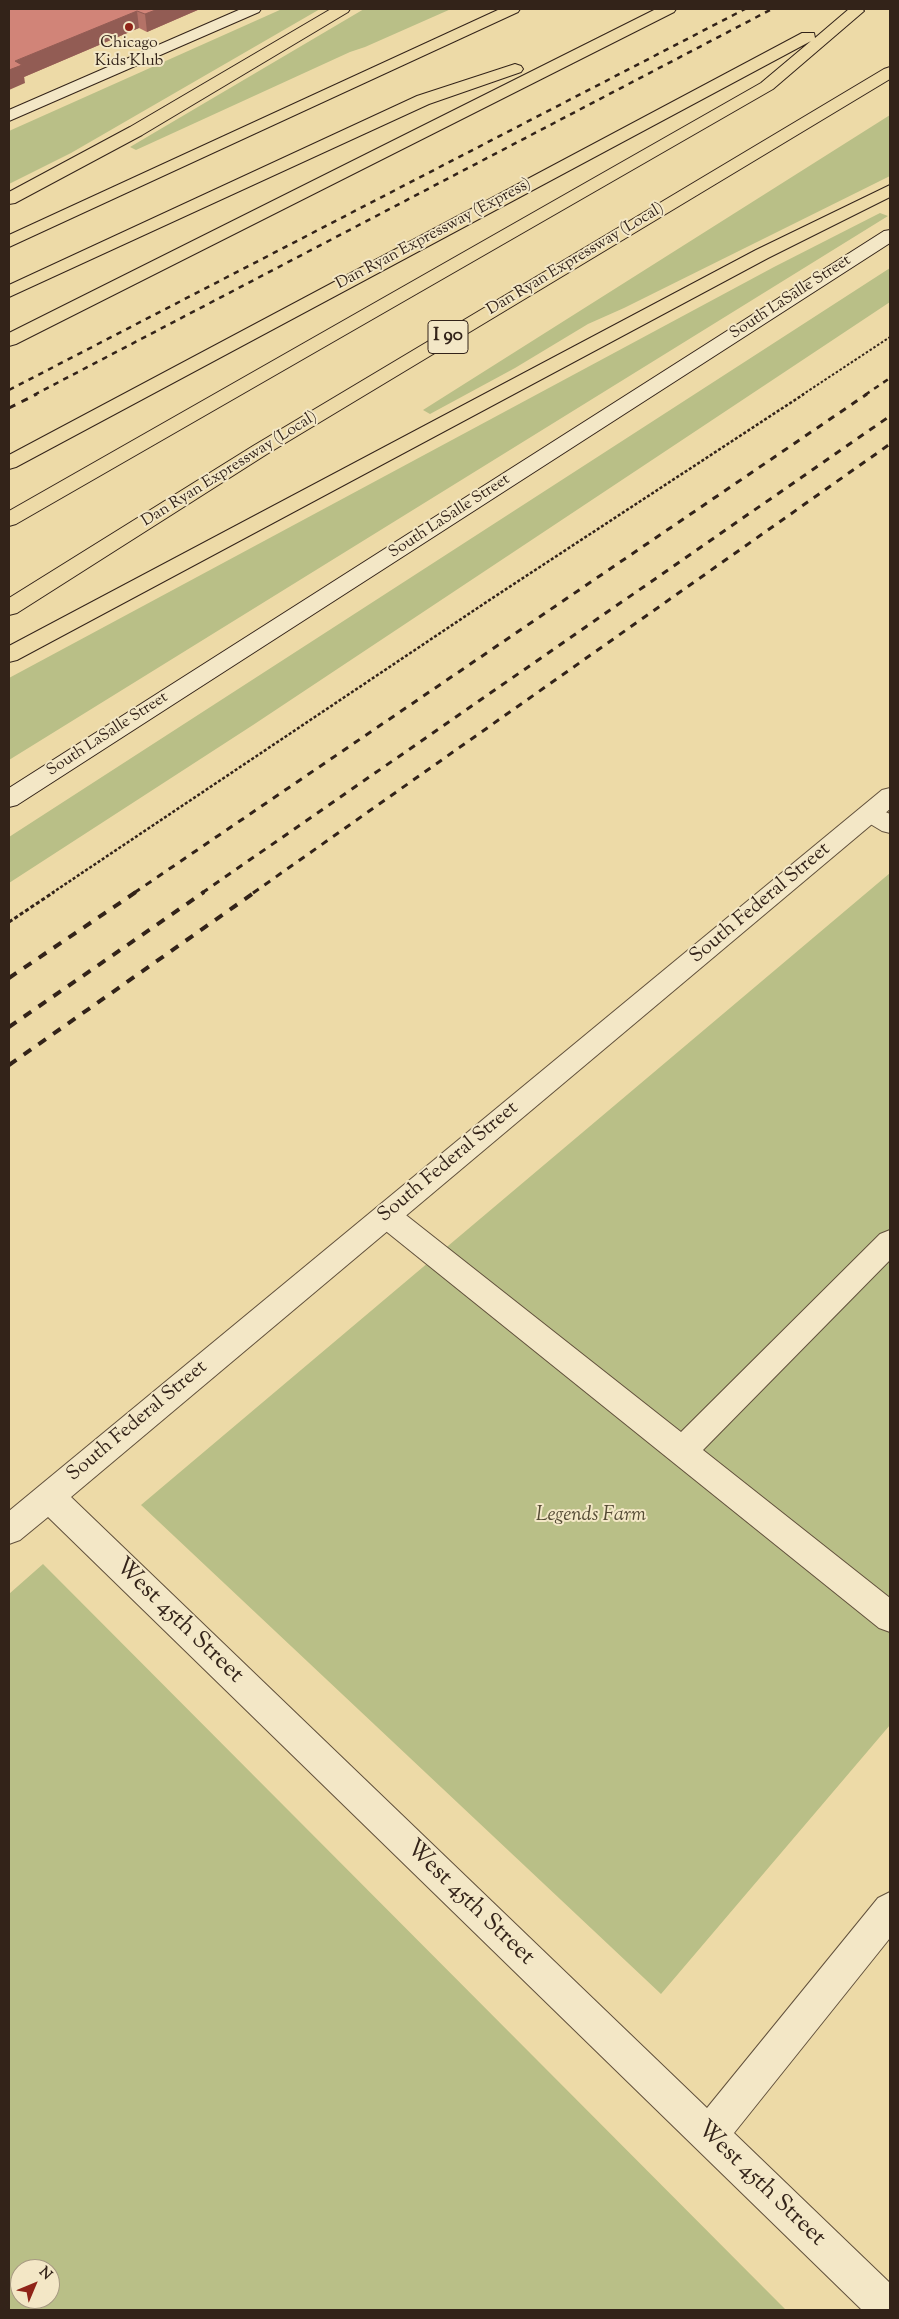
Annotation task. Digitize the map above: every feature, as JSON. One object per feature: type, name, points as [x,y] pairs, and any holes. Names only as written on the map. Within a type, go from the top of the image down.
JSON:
[{"type":"highway","points":[[9,199],[136,130],[342,9]]},
{"type":"highway","points":[[9,242],[512,9]]},
{"type":"highway","points":[[9,340],[668,9]]},
{"type":"highway","points":[[9,520],[767,86],[858,10]]},
{"type":"highway","name":"Dan Ryan Expressway (Express)","points":[[9,463],[858,10]]},
{"type":"highway","points":[[9,292],[423,100],[609,38]]},
{"type":"highway","name":"Dan Ryan Expressway (Local)","points":[[9,608],[260,450],[890,72]]},
{"type":"highway","points":[[9,655],[762,254],[890,190]]},
{"type":"street","points":[[9,116],[253,9]]},
{"type":"street","name":"South LaSalle Street","points":[[9,799],[890,235]]},
{"type":"street","name":"South Federal Street","points":[[9,1530],[387,1216],[884,811]]},
{"type":"street","points":[[387,1216],[890,1617]]},
{"type":"street","points":[[682,1451],[890,1242]]},
{"type":"street","name":"West 45th Street","points":[[49,1496],[890,2310]]},
{"type":"street","points":[[709,2135],[890,1910]]},
{"type":"path","points":[[9,922],[494,597],[890,337]]},
{"type":"green space","points":[[282,9],[320,9],[71,153],[9,184],[9,131]]},
{"type":"green space","points":[[364,9],[451,9],[350,52],[136,150],[130,147]]},
{"type":"green space","points":[[890,115],[890,176],[588,324],[515,368],[430,414],[423,410]]},
{"type":"green space","points":[[880,213],[888,216],[9,760],[9,678],[774,267]]},
{"type":"green space","points":[[890,268],[890,302],[253,725],[9,883],[9,837]]},
{"type":"green space","name":"Legends Farm","points":[[890,873],[890,1725],[661,1994],[141,1505]]},
{"type":"green space","points":[[43,1564],[786,2310],[9,2310],[9,1594]]},
{"type":"building","points":[[9,9],[158,9],[145,14],[137,11],[15,61],[22,65],[9,70]]},
{"type":"railway","points":[[9,390],[745,9]]},
{"type":"railway","points":[[34,395],[772,9]]},
{"type":"railway","points":[[865,395],[890,378]]},
{"type":"railway","points":[[9,408],[37,394]]},
{"type":"railway","points":[[134,893],[867,394]]},
{"type":"railway","points":[[202,893],[890,416]]},
{"type":"railway","points":[[253,893],[890,444]]},
{"type":"railway","points":[[9,978],[136,892]]},
{"type":"railway","points":[[9,1027],[204,892]]},
{"type":"railway","points":[[9,1065],[255,892]]},
{"type":"place","name":"Chicago Kids Klub","points":[[129,27]]}]
